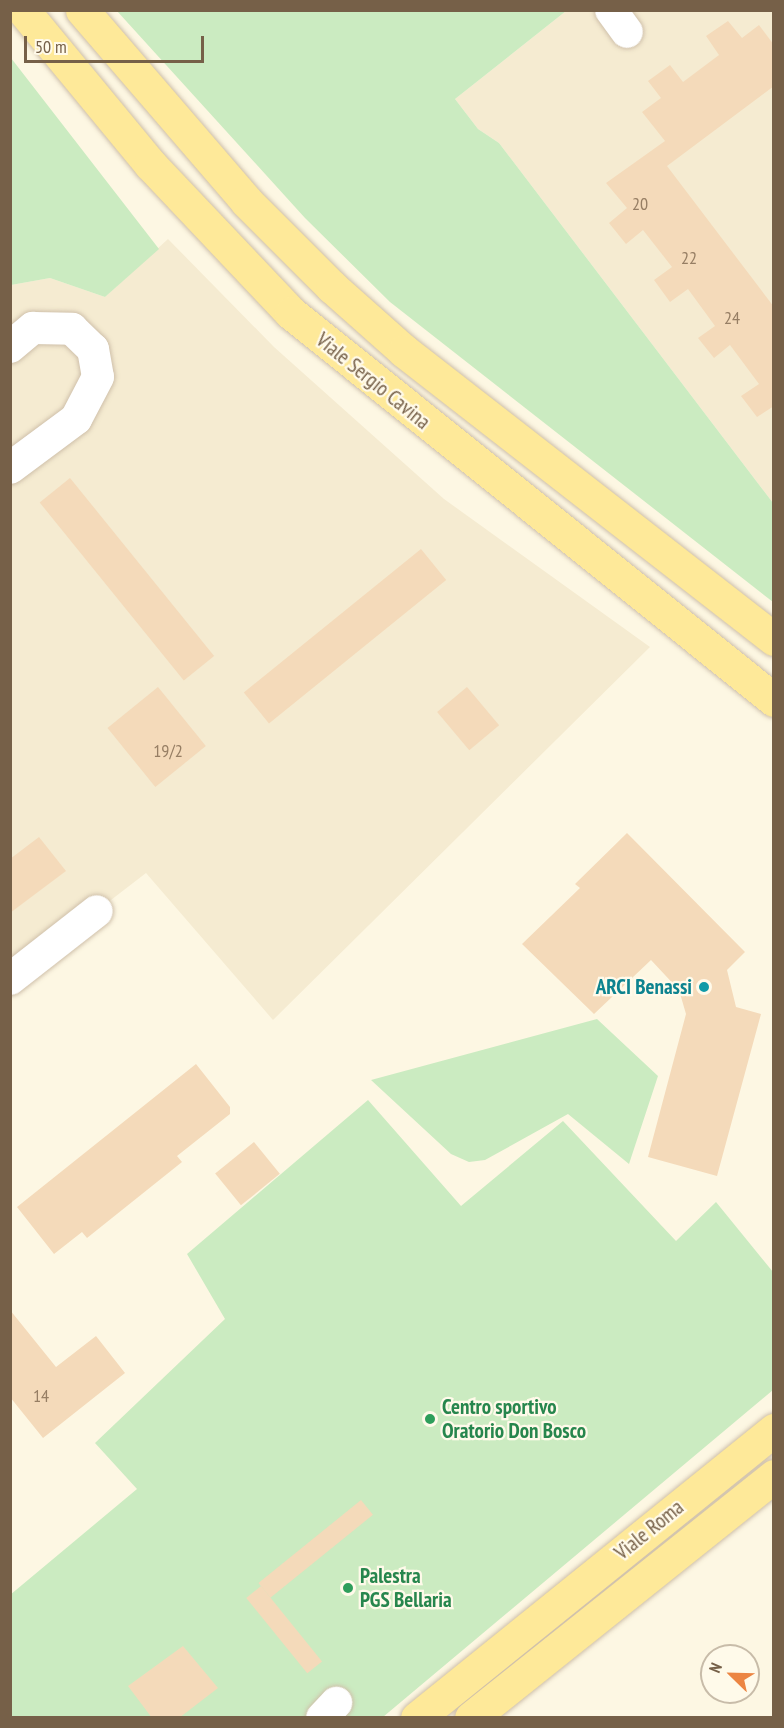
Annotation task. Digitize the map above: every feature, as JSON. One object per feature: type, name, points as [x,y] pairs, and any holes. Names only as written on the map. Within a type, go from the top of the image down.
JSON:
[{"type":"main road","name":"Viale Sergio Cavina","points":[[23,10],[135,147],[291,313],[774,700]]},
{"type":"main road","name":"Viale Sergio Cavina","points":[[82,10],[215,167],[332,287],[404,351],[774,639]]},
{"type":"main road","name":"Viale Roma","points":[[417,1718],[524,1629],[774,1430]]},
{"type":"main road","name":"Viale Roma","points":[[471,1718],[542,1658],[774,1476]]},
{"type":"street","points":[[10,346],[33,328],[72,329],[93,349],[98,377],[76,419],[10,468]]},
{"type":"street","points":[[10,979],[97,911]]},
{"type":"street","points":[[524,1629],[542,1658]]},
{"type":"shaded area","points":[[566,11],[773,11],[773,503],[499,143],[478,129],[455,99]]},
{"type":"shaded area","points":[[168,239],[274,347],[444,499],[650,647],[273,1020],[146,873],[11,977],[11,285],[50,278],[105,297]]},
{"type":"green space","points":[[117,11],[566,11],[455,99],[478,129],[499,143],[773,503],[773,602],[390,302],[305,218]]},
{"type":"green space","points":[[11,58],[159,249],[105,297],[50,278],[11,285]]},
{"type":"green space","points":[[597,1019],[658,1076],[629,1164],[568,1114],[485,1160],[469,1162],[451,1154],[371,1080]]},
{"type":"green space","name":"Centro sportivo Oratorio Don Bosco","points":[[368,1100],[461,1206],[563,1121],[676,1241],[716,1202],[773,1272],[773,1390],[383,1717],[11,1717],[10,1595],[137,1489],[95,1443],[225,1319],[187,1254]]},
{"type":"building","points":[[728,21],[742,38],[759,25],[774,45],[774,86],[667,166],[774,307],[774,406],[757,417],[741,396],[759,384],[730,345],[714,358],[698,338],[715,326],[688,289],[670,302],[654,280],[672,267],[643,230],[626,244],[609,223],[627,208],[606,183],[665,141],[642,112],[661,98],[648,81],[670,65],[683,82],[719,55],[706,36]]},
{"type":"building","points":[[70,478],[214,656],[184,681],[40,503]]},
{"type":"building","points":[[421,549],[446,580],[269,724],[244,692]]},
{"type":"building","points":[[158,687],[206,746],[155,787],[107,728]]},
{"type":"building","points":[[467,687],[499,725],[469,750],[437,712]]},
{"type":"building","points":[[627,833],[745,952],[727,970],[736,1007],[761,1014],[717,1176],[648,1157],[686,1014],[679,990],[651,960],[594,1014],[522,944],[580,888],[575,884]]},
{"type":"building","points":[[39,837],[66,871],[10,913],[10,859]]},
{"type":"building","points":[[196,1064],[230,1107],[230,1114],[177,1156],[182,1162],[87,1238],[82,1232],[54,1254],[17,1207]]},
{"type":"building","points":[[254,1142],[280,1174],[241,1205],[215,1173]]},
{"type":"building","points":[[10,1310],[56,1367],[96,1336],[125,1373],[43,1438],[10,1397]]},
{"type":"building","points":[[361,1500],[373,1515],[270,1598],[258,1583]]},
{"type":"building","points":[[261,1586],[322,1661],[307,1673],[246,1598]]},
{"type":"building","points":[[183,1646],[218,1688],[179,1718],[152,1718],[128,1686]]},
{"type":"place","name":"ARCI Benassi","points":[[704,987]]},
{"type":"place","name":"Centro sportivo Oratorio Don Bosco","points":[[430,1419]]},
{"type":"place","name":"Palestra PGS Bellaria","points":[[348,1588]]}]
